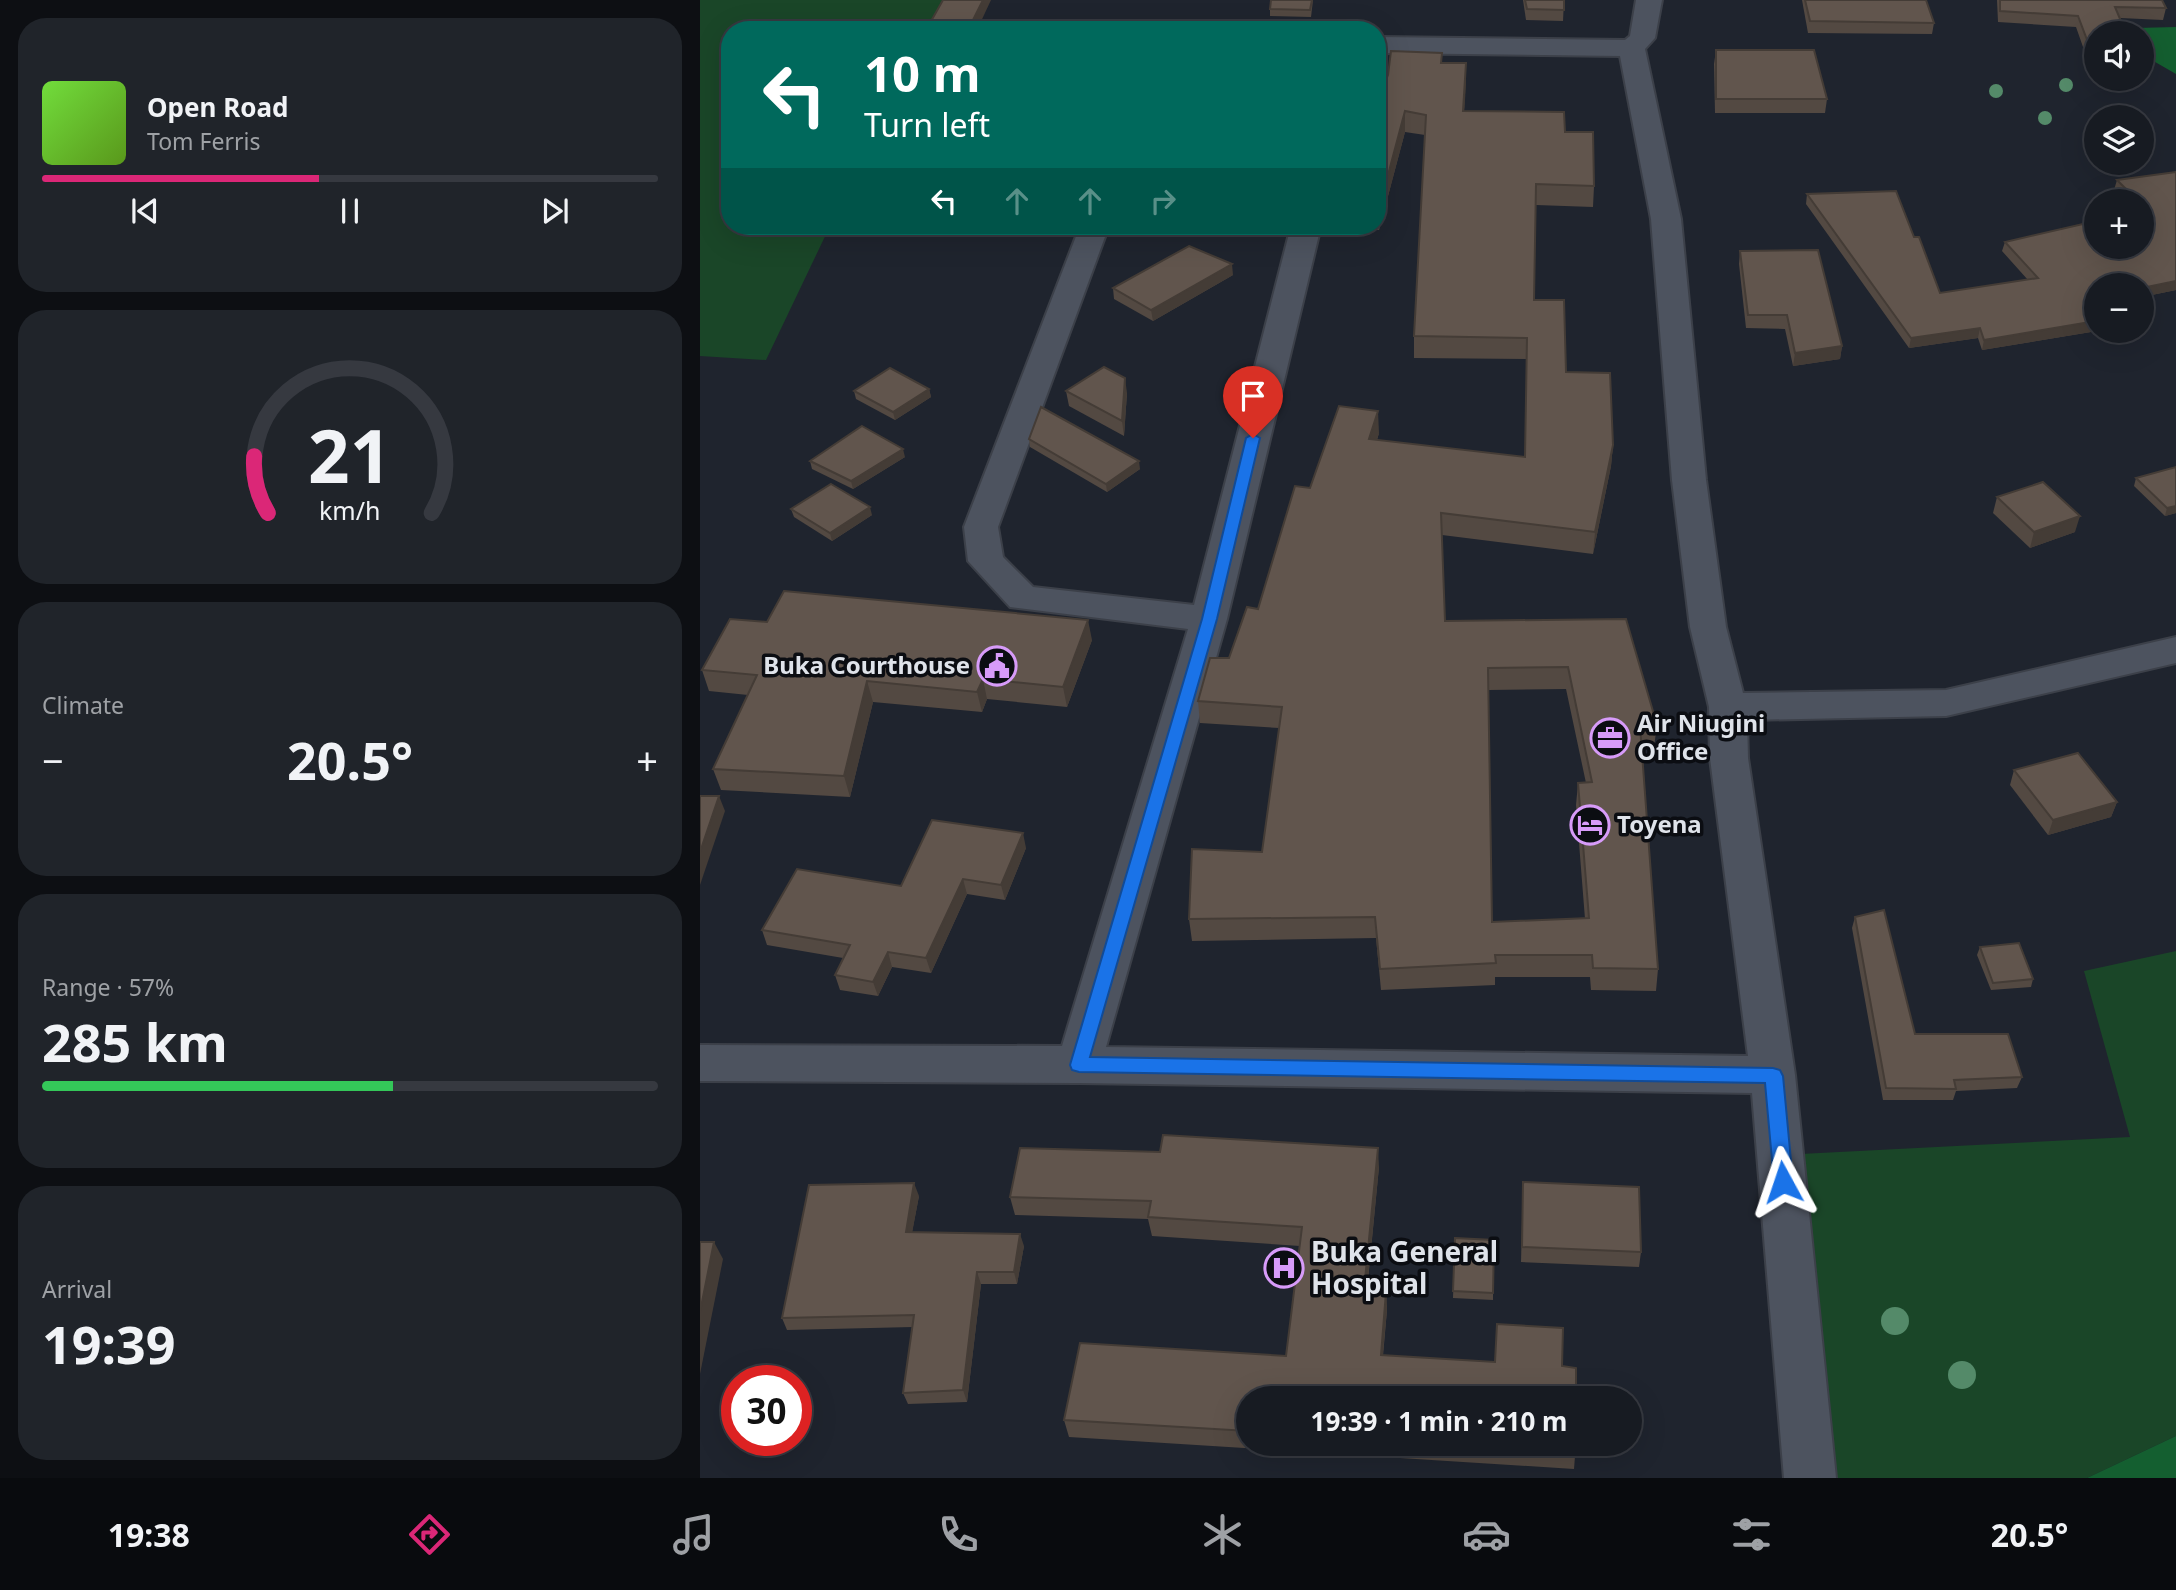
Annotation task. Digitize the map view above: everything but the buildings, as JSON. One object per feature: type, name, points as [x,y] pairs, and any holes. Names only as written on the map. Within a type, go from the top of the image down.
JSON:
[{"type":"street","points":[[1386,45],[1632,48],[1642,38],[1649,0]]},
{"type":"street","points":[[1632,48],[1666,219],[1689,480],[1708,626],[1728,707],[1729,758],[1773,1076],[1810,1478]]},
{"type":"street","points":[[1091,235],[981,527],[986,561],[1023,598],[1209,619]]},
{"type":"street","points":[[1079,1065],[1209,619],[1304,235]]},
{"type":"street","points":[[1728,707],[1946,703],[2176,650]]},
{"type":"street","points":[[700,1063],[1079,1065],[1773,1076]]},
{"type":"green space","points":[[700,0],[945,0],[934,21],[721,21],[721,235],[826,235],[766,360],[700,356]]},
{"type":"green space","points":[[2176,27],[2176,74],[2154,61],[2154,28]]},
{"type":"green space","points":[[2176,951],[2176,1436],[2087,1478],[1810,1478],[1781,1155],[2130,1137],[2084,971]]},
{"type":"green space","points":[[2176,1436],[2176,1478],[2087,1478]]},
{"type":"place","name":"Buka Courthouse","points":[[997,666]]},
{"type":"place","name":"Air Niugini Office","points":[[1610,738]]},
{"type":"place","name":"Toyena","points":[[1590,825]]},
{"type":"place","name":"Buka General Hospital","points":[[1284,1268]]},
{"type":"route","points":[[1253,438],[1209,619],[1079,1065],[1773,1076],[1783,1182]]}]
